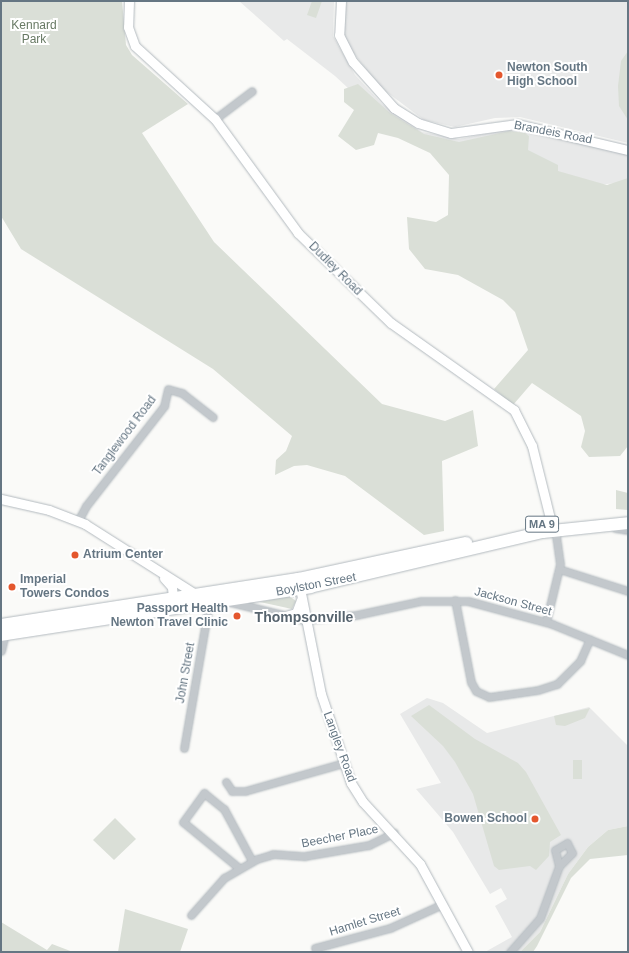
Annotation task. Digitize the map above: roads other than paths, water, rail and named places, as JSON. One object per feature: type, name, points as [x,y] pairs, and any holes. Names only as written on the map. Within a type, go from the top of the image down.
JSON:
[{"type":"highway","name":"Boylston Street","points":[[2,632],[223,601],[300,588],[553,525],[628,514]]},
{"type":"highway","name":"Boylston Street","points":[[553,525],[628,522]]},
{"type":"highway","name":"Boylston Street","points":[[2,632],[173,598],[300,588]]},
{"type":"street","name":"Dudley Road","points":[[129,1],[128,27],[135,46],[158,70],[215,119],[293,227],[372,305],[409,337],[514,410],[532,446],[553,525],[559,569],[546,622]]},
{"type":"street","name":"Brandeis Road","points":[[341,1],[339,35],[353,62],[394,108],[418,123],[451,133],[517,124],[628,150]]},
{"type":"street","points":[[215,119],[252,91]]},
{"type":"street","name":"Tanglewood Road","points":[[78,521],[86,506],[164,406],[168,388],[182,393],[213,417]]},
{"type":"street","points":[[1,499],[78,521],[162,575],[197,595]]},
{"type":"street","points":[[593,524],[628,530]]},
{"type":"street","points":[[559,569],[628,591]]},
{"type":"street","points":[[162,575],[171,586],[173,598]]},
{"type":"street","points":[[285,616],[298,611],[300,588]]},
{"type":"street","name":"Langley Road","points":[[300,588],[321,694],[344,763],[360,798],[394,833],[420,864],[468,952]]},
{"type":"street","points":[[455,600],[470,682],[476,691],[489,697],[538,690],[557,684],[580,661],[590,639]]},
{"type":"street","name":"Jackson Street","points":[[223,601],[285,616],[306,619],[356,615],[421,601],[455,600],[546,622],[628,655]]},
{"type":"street","name":"John Street","points":[[184,748],[209,603]]},
{"type":"street","points":[[1,650],[2,632]]},
{"type":"street","points":[[226,782],[232,791],[245,791],[344,763]]},
{"type":"street","points":[[239,868],[183,822],[204,793],[224,809],[252,861]]},
{"type":"street","name":"Beecher Place","points":[[191,915],[220,881],[252,861],[273,854],[305,856],[369,845],[394,833]]},
{"type":"street","points":[[510,952],[540,918],[559,866]]},
{"type":"street","name":"Hamlet Street","points":[[315,948],[390,928],[443,904]]},
{"type":"place","name":"Newton South High School","points":[[499,75]]},
{"type":"place","name":"Atrium Center","points":[[75,555]]},
{"type":"place","name":"Imperial Towers Condos","points":[[12,587]]},
{"type":"place","name":"Passport Health Newton Travel Clinic","points":[[237,616]]},
{"type":"place","name":"Bowen School","points":[[535,819]]},
{"type":"district","name":"Thompsonville","points":[[304,617]]},
{"type":"park label","name":"Kennard Park","points":[[34,33]]}]
